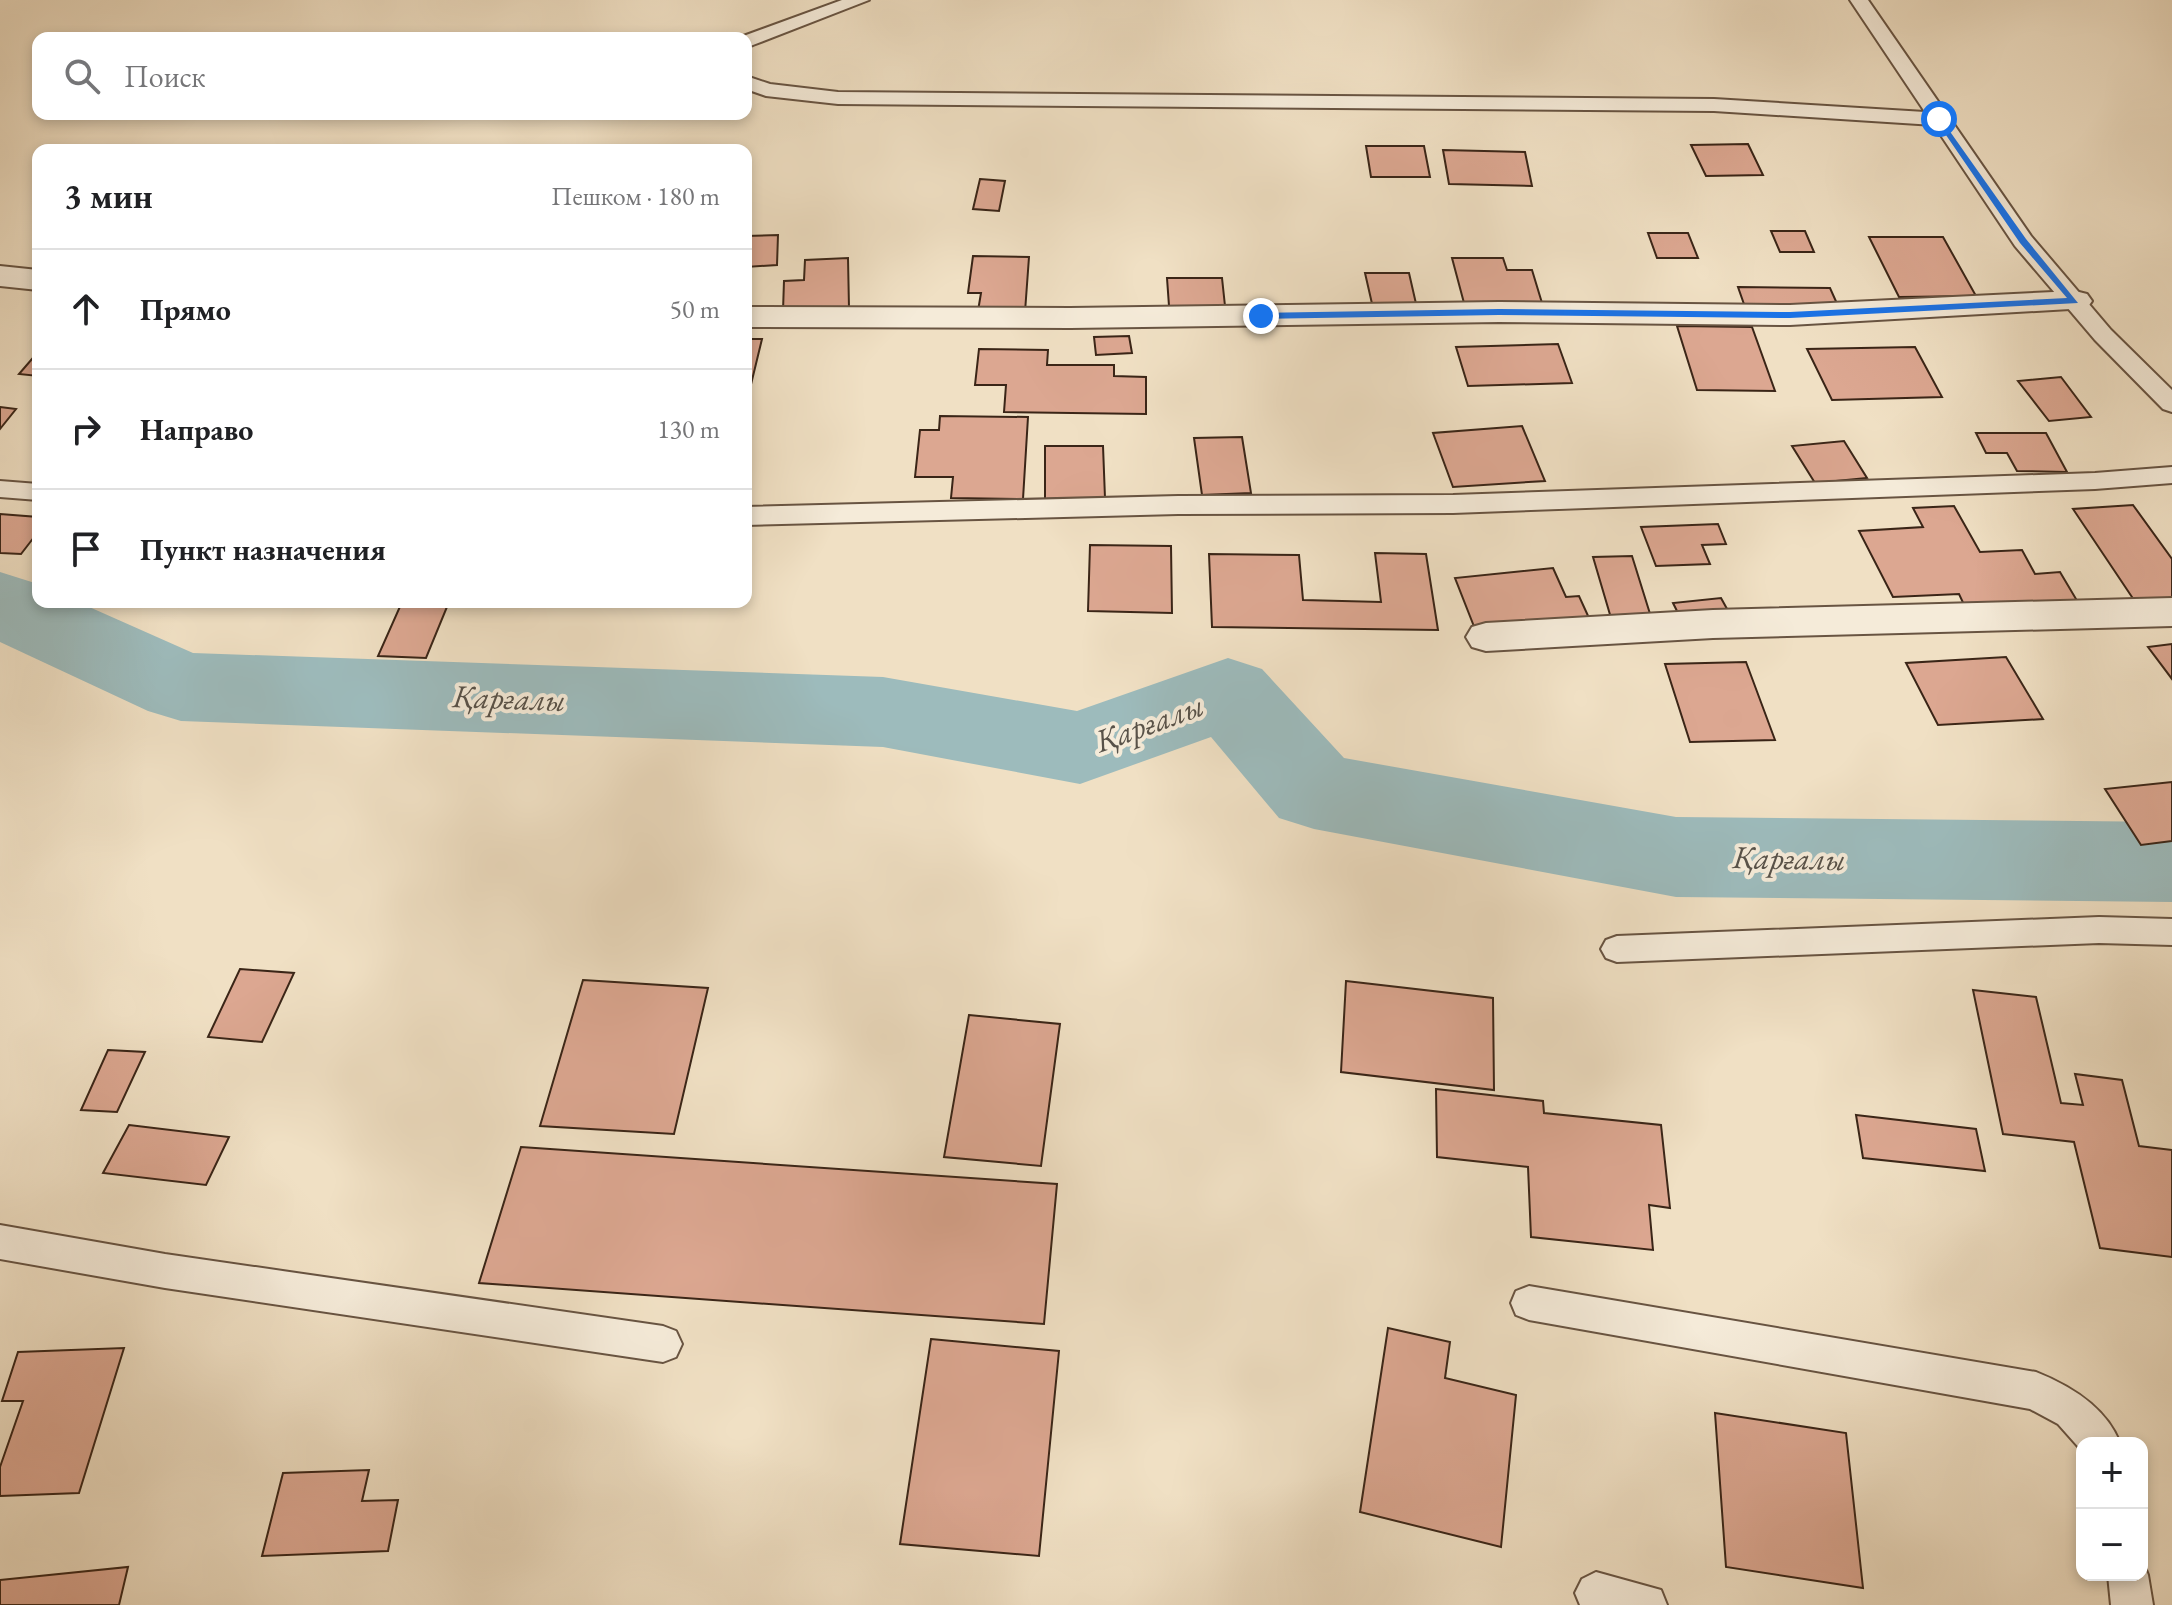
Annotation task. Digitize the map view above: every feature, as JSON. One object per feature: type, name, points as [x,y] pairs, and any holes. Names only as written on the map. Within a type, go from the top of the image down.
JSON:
[{"type":"street","points":[[0,276],[32,279]]},
{"type":"street","points":[[752,317],[1070,318],[1499,312],[1790,315],[2075,301]]},
{"type":"street","points":[[1486,637],[1713,624],[2172,612]]},
{"type":"lane","points":[[1859,0],[2023,241],[2172,404]]},
{"type":"lane","points":[[752,39],[851,1]]},
{"type":"lane","points":[[752,84],[766,90],[838,98],[1714,105],[1939,119]]},
{"type":"lane","points":[[752,516],[1178,505],[1453,504],[2095,481],[2172,475]]},
{"type":"lane","points":[[0,489],[32,492]]},
{"type":"lane","points":[[1617,949],[2099,930],[2172,932]]},
{"type":"lane","points":[[0,1242],[165,1271],[663,1344]]},
{"type":"lane","points":[[1529,1303],[2036,1391],[2072,1411],[2096,1437]]},
{"type":"lane","points":[[2129,1581],[2132,1605]]},
{"type":"lane","points":[[1596,1593],[1646,1605]]},
{"type":"building","points":[[1748,144],[1763,175],[1706,176],[1691,145]]},
{"type":"building","points":[[1366,146],[1424,146],[1430,177],[1371,177]]},
{"type":"building","points":[[1443,150],[1525,152],[1532,186],[1449,184]]},
{"type":"building","points":[[980,179],[1005,181],[999,211],[973,209]]},
{"type":"building","points":[[1771,231],[1805,231],[1814,252],[1780,252]]},
{"type":"building","points":[[1648,233],[1688,233],[1698,258],[1657,258]]},
{"type":"building","points":[[778,235],[777,265],[752,267],[752,236]]},
{"type":"building","points":[[1869,237],[1943,237],[1976,296],[1899,297]]},
{"type":"building","points":[[973,256],[1029,257],[1025,312],[978,311],[981,293],[968,293]]},
{"type":"building","points":[[848,258],[849,308],[783,311],[784,281],[804,280],[805,260]]},
{"type":"building","points":[[1452,258],[1503,258],[1507,270],[1532,270],[1542,303],[1464,303]]},
{"type":"building","points":[[1365,273],[1409,273],[1417,308],[1373,308]]},
{"type":"building","points":[[1167,278],[1222,278],[1225,306],[1169,306]]},
{"type":"building","points":[[1738,287],[1830,288],[1839,308],[1745,307]]},
{"type":"building","points":[[1677,326],[1752,327],[1775,391],[1697,390]]},
{"type":"building","points":[[1129,336],[1132,353],[1096,355],[1094,337]]},
{"type":"building","points":[[752,339],[762,339],[752,380]]},
{"type":"building","points":[[1558,344],[1572,383],[1468,386],[1456,347]]},
{"type":"building","points":[[1915,347],[1942,397],[1832,400],[1807,349]]},
{"type":"building","points":[[979,349],[1048,350],[1047,365],[1114,365],[1114,376],[1146,377],[1146,414],[1004,412],[1006,385],[975,385]]},
{"type":"building","points":[[32,359],[32,375],[19,374]]},
{"type":"building","points":[[2061,377],[2091,417],[2049,421],[2018,381]]},
{"type":"building","points":[[0,407],[16,409],[0,429]]},
{"type":"building","points":[[940,416],[1028,417],[1023,499],[951,498],[953,477],[915,477],[920,430],[939,430]]},
{"type":"building","points":[[1522,426],[1545,481],[1453,487],[1433,433]]},
{"type":"building","points":[[1976,433],[2046,433],[2067,472],[2017,471],[2007,453],[1986,453]]},
{"type":"building","points":[[1242,437],[1251,493],[1202,495],[1194,438]]},
{"type":"building","points":[[1844,441],[1867,478],[1815,483],[1792,446]]},
{"type":"building","points":[[1045,446],[1103,446],[1105,498],[1045,499]]},
{"type":"building","points":[[2133,505],[2172,559],[2172,604],[2138,606],[2073,509]]},
{"type":"building","points":[[1954,506],[1980,552],[2022,550],[2035,574],[2060,572],[2079,604],[1966,609],[1959,594],[1893,597],[1859,531],[1923,527],[1913,508]]},
{"type":"building","points":[[0,514],[32,517],[32,540],[21,554],[0,553]]},
{"type":"building","points":[[1718,524],[1726,544],[1702,545],[1710,564],[1656,566],[1641,527]]},
{"type":"building","points":[[1090,545],[1171,546],[1172,613],[1088,611]]},
{"type":"building","points":[[1375,553],[1426,554],[1438,630],[1212,627],[1209,554],[1299,555],[1303,600],[1381,602]]},
{"type":"building","points":[[1632,556],[1651,617],[1611,618],[1593,557]]},
{"type":"building","points":[[1553,568],[1566,597],[1579,596],[1589,618],[1475,629],[1455,578]]},
{"type":"building","points":[[1721,598],[1732,618],[1683,623],[1673,603]]},
{"type":"building","points":[[399,608],[447,608],[426,658],[378,656]]},
{"type":"building","points":[[2172,644],[2172,679],[2148,647]]},
{"type":"building","points":[[2006,657],[2043,719],[1938,725],[1906,663]]},
{"type":"building","points":[[1746,662],[1775,740],[1690,742],[1665,664]]},
{"type":"building","points":[[2172,782],[2172,841],[2141,845],[2105,789]]},
{"type":"building","points":[[240,969],[294,973],[262,1042],[208,1037]]},
{"type":"building","points":[[583,980],[708,988],[674,1134],[540,1126]]},
{"type":"building","points":[[1346,981],[1493,998],[1494,1090],[1341,1072]]},
{"type":"building","points":[[1973,990],[2036,997],[2061,1103],[2083,1105],[2075,1074],[2122,1080],[2139,1146],[2172,1150],[2172,1257],[2100,1248],[2074,1142],[2003,1134]]},
{"type":"building","points":[[969,1015],[1060,1024],[1041,1166],[944,1157]]},
{"type":"building","points":[[108,1050],[145,1052],[117,1112],[81,1110]]},
{"type":"building","points":[[1436,1089],[1543,1101],[1544,1113],[1661,1125],[1670,1208],[1649,1205],[1653,1250],[1531,1237],[1528,1167],[1437,1157]]},
{"type":"building","points":[[1856,1115],[1976,1129],[1985,1171],[1863,1158]]},
{"type":"building","points":[[129,1125],[229,1137],[206,1185],[103,1173]]},
{"type":"building","points":[[521,1147],[1057,1184],[1044,1324],[479,1283]]},
{"type":"building","points":[[1388,1328],[1450,1342],[1445,1378],[1516,1395],[1501,1547],[1360,1512]]},
{"type":"building","points":[[931,1339],[1059,1351],[1039,1556],[900,1544]]},
{"type":"building","points":[[124,1348],[79,1493],[0,1496],[0,1467],[23,1401],[2,1401],[18,1352]]},
{"type":"building","points":[[1715,1413],[1846,1433],[1863,1588],[1726,1567]]},
{"type":"building","points":[[369,1470],[362,1501],[398,1500],[388,1551],[262,1556],[283,1473]]},
{"type":"building","points":[[128,1567],[119,1605],[0,1605],[0,1580]]},
{"type":"waterway","name":"Қарғалы","points":[[0,604],[181,687],[883,712],[1080,748],[1228,693],[1314,791],[1676,857],[2172,862]]},
{"type":"route","points":[[1261,316],[1499,312],[1790,315],[2075,301],[2023,241],[1939,119]]}]
